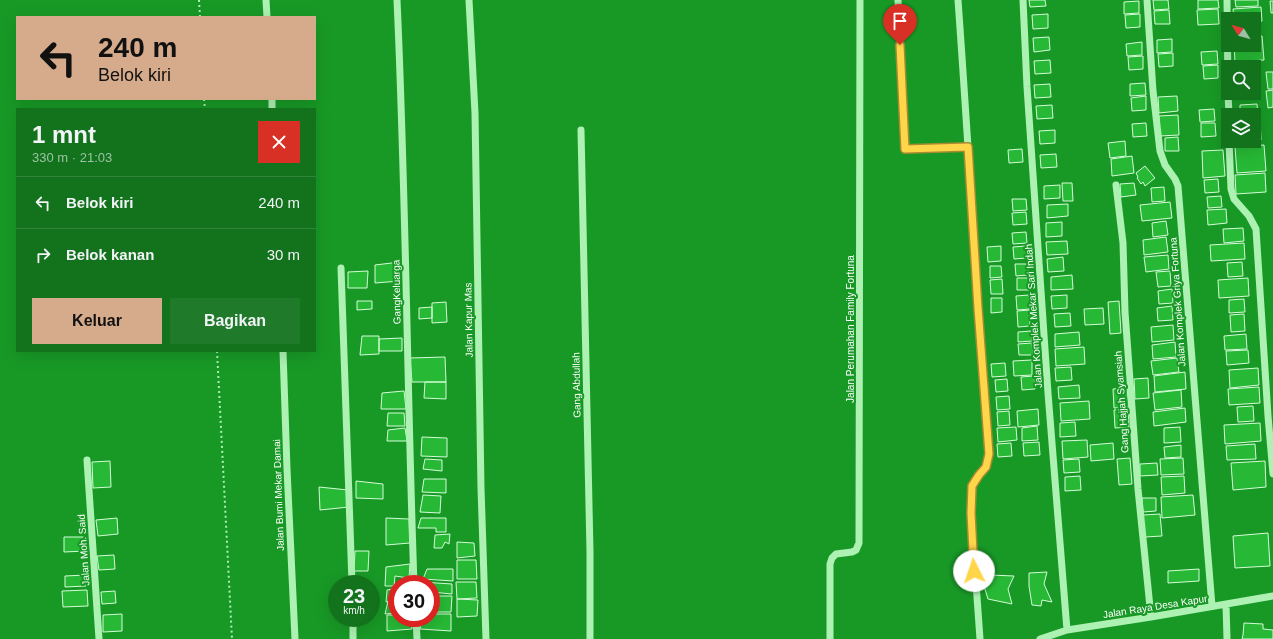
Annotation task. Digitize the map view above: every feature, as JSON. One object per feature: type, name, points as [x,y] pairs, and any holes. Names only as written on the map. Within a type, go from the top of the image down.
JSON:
[{"type":"street","points":[[266,0],[267,16]]},
{"type":"street","name":"GangKeluarga","points":[[397,0],[401,79],[414,575]]},
{"type":"street","name":"Jalan Kapur Mas","points":[[469,0],[475,113],[481,488],[486,639]]},
{"type":"street","name":"Jalan Perumahan Family Fortuna","points":[[830,639],[830,564],[832,558],[836,554],[852,552],[856,550],[859,543],[860,0]]},
{"type":"street","points":[[898,0],[905,149],[968,147]]},
{"type":"street","points":[[958,0],[989,454],[986,467],[972,486],[971,506],[974,571],[980,639]]},
{"type":"street","name":"Jalan Komplek Mekar Sari Indah","points":[[1023,0],[1027,87],[1067,630]]},
{"type":"street","name":"Jalan Komplek Griya Fortuna","points":[[1147,0],[1153,91],[1159,145],[1165,165],[1176,179],[1178,186],[1212,606]]},
{"type":"street","points":[[1227,0],[1228,60]]},
{"type":"street","name":"Gang Abdullah","points":[[581,130],[590,552],[590,639]]},
{"type":"street","points":[[1230,148],[1231,189],[1234,199],[1249,216],[1256,230],[1273,474]]},
{"type":"street","name":"Gang Hajjah Syamsiah","points":[[1116,185],[1123,243],[1125,319],[1138,489],[1151,618]]},
{"type":"street","points":[[341,268],[352,575]]},
{"type":"street","name":"Jalan Bumi Mekar Damai","points":[[283,352],[295,639]]},
{"type":"street","name":"Jalan Moh. Said","points":[[86,460],[99,639]]},
{"type":"street","name":"Jalan Raya Desa Kapur","points":[[1040,639],[1067,630],[1151,618],[1273,596]]},
{"type":"street","points":[[1226,604],[1227,639]]},
{"type":"street","points":[[353,627],[353,639]]},
{"type":"street","points":[[416,627],[416,639]]},
{"type":"path","points":[[199,0],[200,16]]},
{"type":"path","points":[[217,352],[232,639]]},
{"type":"building","points":[[1029,0],[1045,0],[1046,6],[1030,7]]},
{"type":"building","points":[[1153,0],[1168,0],[1169,9],[1154,10]]},
{"type":"building","points":[[1198,0],[1218,0],[1219,8],[1198,9]]},
{"type":"building","points":[[1235,0],[1258,0],[1258,6],[1236,7]]},
{"type":"building","points":[[1139,1],[1139,13],[1124,14],[1124,2]]},
{"type":"building","points":[[1270,1],[1273,1],[1273,13],[1271,13]]},
{"type":"building","points":[[1261,7],[1262,21],[1261,12],[1233,12],[1233,9]]},
{"type":"building","points":[[1218,9],[1219,24],[1198,25],[1197,10]]},
{"type":"building","points":[[1169,10],[1170,24],[1155,24],[1154,11]]},
{"type":"building","points":[[1048,14],[1048,28],[1033,29],[1032,15]]},
{"type":"building","points":[[1140,14],[1140,27],[1126,28],[1125,15]]},
{"type":"building","points":[[1261,36],[1264,60],[1235,60],[1234,52],[1261,52]]},
{"type":"building","points":[[1049,37],[1050,50],[1034,52],[1033,38]]},
{"type":"building","points":[[1172,39],[1172,52],[1157,53],[1157,40]]},
{"type":"building","points":[[1142,42],[1142,55],[1127,56],[1126,44]]},
{"type":"building","points":[[1217,51],[1218,64],[1202,65],[1201,52]]},
{"type":"building","points":[[1173,53],[1173,66],[1159,67],[1158,54]]},
{"type":"building","points":[[1143,56],[1143,69],[1129,70],[1128,57]]},
{"type":"building","points":[[1050,60],[1051,73],[1035,74],[1034,61]]},
{"type":"building","points":[[1218,65],[1218,78],[1204,79],[1203,66]]},
{"type":"building","points":[[1266,72],[1273,72],[1273,89],[1268,89]]},
{"type":"building","points":[[1145,83],[1146,95],[1130,96],[1130,84]]},
{"type":"building","points":[[1050,84],[1051,97],[1035,98],[1034,85]]},
{"type":"building","points":[[1273,90],[1273,107],[1268,108],[1266,91]]},
{"type":"building","points":[[1146,96],[1146,110],[1132,111],[1131,98]]},
{"type":"building","points":[[1177,96],[1178,111],[1159,113],[1158,97]]},
{"type":"building","points":[[1257,104],[1257,108],[1240,108],[1240,105]]},
{"type":"building","points":[[1052,105],[1053,118],[1037,119],[1036,106]]},
{"type":"building","points":[[1214,109],[1215,121],[1200,122],[1199,110]]},
{"type":"building","points":[[1178,115],[1179,135],[1160,136],[1159,116]]},
{"type":"building","points":[[1146,123],[1147,136],[1133,137],[1132,124]]},
{"type":"building","points":[[1201,123],[1215,123],[1216,136],[1201,137]]},
{"type":"building","points":[[1055,130],[1055,143],[1040,144],[1039,131]]},
{"type":"building","points":[[1178,137],[1179,151],[1165,151],[1165,138]]},
{"type":"building","points":[[1125,141],[1126,156],[1110,158],[1108,143]]},
{"type":"building","points":[[1261,145],[1264,145],[1266,171],[1237,173],[1235,148],[1261,148]]},
{"type":"building","points":[[1022,149],[1023,162],[1009,163],[1008,150]]},
{"type":"building","points":[[1223,150],[1225,176],[1203,178],[1202,151]]},
{"type":"building","points":[[1056,154],[1057,167],[1041,168],[1040,155]]},
{"type":"building","points":[[1132,156],[1134,173],[1112,176],[1111,159]]},
{"type":"building","points":[[1145,166],[1155,178],[1145,186],[1143,182],[1141,184],[1136,173]]},
{"type":"building","points":[[1265,173],[1266,192],[1236,194],[1235,175]]},
{"type":"building","points":[[1218,179],[1219,192],[1205,193],[1204,180]]},
{"type":"building","points":[[1062,183],[1072,183],[1073,201],[1063,201]]},
{"type":"building","points":[[1134,183],[1136,195],[1121,197],[1120,184]]},
{"type":"building","points":[[1060,185],[1060,198],[1044,199],[1044,186]]},
{"type":"building","points":[[1164,187],[1165,201],[1152,202],[1151,188]]},
{"type":"building","points":[[1221,196],[1222,207],[1208,208],[1207,197]]},
{"type":"building","points":[[1012,199],[1026,199],[1027,210],[1013,211]]},
{"type":"building","points":[[1170,202],[1172,218],[1142,221],[1140,205]]},
{"type":"building","points":[[1068,204],[1068,216],[1047,218],[1047,205]]},
{"type":"building","points":[[1226,209],[1227,223],[1208,225],[1207,210]]},
{"type":"building","points":[[1026,212],[1027,224],[1013,225],[1012,213]]},
{"type":"building","points":[[1166,221],[1168,235],[1153,237],[1152,223]]},
{"type":"building","points":[[1062,222],[1062,236],[1046,237],[1046,223]]},
{"type":"building","points":[[1243,228],[1244,241],[1224,243],[1223,229]]},
{"type":"building","points":[[1026,232],[1027,243],[1013,244],[1012,233]]},
{"type":"building","points":[[1166,237],[1168,252],[1144,255],[1143,240]]},
{"type":"building","points":[[1067,241],[1068,254],[1047,255],[1046,242]]},
{"type":"building","points":[[1244,243],[1245,259],[1211,261],[1210,245]]},
{"type":"building","points":[[1001,246],[1001,261],[988,262],[987,247]]},
{"type":"building","points":[[1026,246],[1027,258],[1014,259],[1013,247]]},
{"type":"building","points":[[1168,255],[1169,269],[1146,272],[1144,257]]},
{"type":"building","points":[[1063,257],[1064,271],[1048,272],[1047,259]]},
{"type":"building","points":[[400,262],[400,281],[375,283],[375,265]]},
{"type":"building","points":[[1242,262],[1243,276],[1228,277],[1227,263]]},
{"type":"building","points":[[1015,264],[1028,264],[1028,275],[1016,276]]},
{"type":"building","points":[[990,266],[1001,266],[1002,277],[990,278]]},
{"type":"building","points":[[368,271],[367,288],[348,288],[348,272]]},
{"type":"building","points":[[1170,271],[1171,286],[1158,287],[1156,272]]},
{"type":"building","points":[[1072,275],[1073,289],[1051,290],[1051,277]]},
{"type":"building","points":[[1017,278],[1029,278],[1029,290],[1017,290]]},
{"type":"building","points":[[1248,278],[1249,296],[1219,298],[1218,280]]},
{"type":"building","points":[[1002,279],[1003,294],[991,294],[990,280]]},
{"type":"building","points":[[1172,289],[1173,303],[1159,304],[1158,291]]},
{"type":"building","points":[[1029,295],[1030,309],[1017,310],[1016,296]]},
{"type":"building","points":[[1067,295],[1067,308],[1052,309],[1051,296]]},
{"type":"building","points":[[991,298],[1002,298],[1002,312],[991,313]]},
{"type":"building","points":[[1244,299],[1245,312],[1229,313],[1229,300]]},
{"type":"building","points":[[357,301],[372,301],[372,309],[357,310]]},
{"type":"building","points":[[1119,301],[1121,333],[1110,334],[1108,302]]},
{"type":"building","points":[[446,302],[447,322],[432,323],[432,303]]},
{"type":"building","points":[[1172,306],[1173,320],[1158,321],[1157,308]]},
{"type":"building","points":[[432,307],[432,318],[419,319],[419,308]]},
{"type":"building","points":[[1103,308],[1104,324],[1085,325],[1084,309]]},
{"type":"building","points":[[1030,310],[1030,326],[1018,327],[1017,311]]},
{"type":"building","points":[[1070,313],[1071,326],[1055,327],[1054,314]]},
{"type":"building","points":[[1244,314],[1245,331],[1231,332],[1230,315]]},
{"type":"building","points":[[1173,325],[1174,340],[1152,342],[1151,327]]},
{"type":"building","points":[[1031,331],[1032,341],[1018,342],[1018,332]]},
{"type":"building","points":[[1079,332],[1080,345],[1055,347],[1055,334]]},
{"type":"building","points":[[1246,334],[1247,349],[1225,350],[1224,336]]},
{"type":"building","points":[[362,336],[379,336],[379,354],[360,355]]},
{"type":"building","points":[[402,338],[402,351],[379,351],[379,339]]},
{"type":"building","points":[[1175,342],[1176,357],[1153,359],[1152,345]]},
{"type":"building","points":[[1032,343],[1033,355],[1019,355],[1018,344]]},
{"type":"building","points":[[1084,347],[1085,364],[1056,366],[1055,349]]},
{"type":"building","points":[[1248,350],[1249,363],[1227,365],[1226,351]]},
{"type":"building","points":[[445,357],[446,382],[412,382],[410,358]]},
{"type":"building","points":[[1177,358],[1179,372],[1153,375],[1151,361]]},
{"type":"building","points":[[1032,360],[1032,375],[1014,376],[1013,361]]},
{"type":"building","points":[[1005,363],[1006,376],[992,377],[991,364]]},
{"type":"building","points":[[1071,367],[1072,380],[1056,381],[1055,368]]},
{"type":"building","points":[[1258,368],[1259,385],[1230,388],[1229,370]]},
{"type":"building","points":[[1185,372],[1186,389],[1155,392],[1154,376]]},
{"type":"building","points":[[1034,376],[1035,389],[1022,390],[1021,377]]},
{"type":"building","points":[[1148,378],[1149,398],[1135,399],[1134,379]]},
{"type":"building","points":[[1007,379],[1008,391],[996,392],[995,380]]},
{"type":"building","points":[[425,382],[446,382],[446,399],[424,398]]},
{"type":"building","points":[[1079,385],[1080,398],[1059,399],[1058,387]]},
{"type":"building","points":[[1259,387],[1260,403],[1229,405],[1228,389]]},
{"type":"building","points":[[1127,388],[1129,407],[1114,408],[1113,389]]},
{"type":"building","points":[[1181,390],[1182,407],[1155,410],[1153,393]]},
{"type":"building","points":[[404,391],[406,409],[381,409],[382,393]]},
{"type":"building","points":[[1009,396],[1010,409],[997,410],[996,397]]},
{"type":"building","points":[[1089,401],[1090,419],[1061,421],[1060,403]]},
{"type":"building","points":[[1253,406],[1254,421],[1238,422],[1237,407]]},
{"type":"building","points":[[1185,408],[1186,422],[1154,426],[1153,412]]},
{"type":"building","points":[[1038,409],[1039,425],[1018,427],[1017,411]]},
{"type":"building","points":[[1128,409],[1129,427],[1115,428],[1114,410]]},
{"type":"building","points":[[1009,411],[1010,425],[998,426],[997,412]]},
{"type":"building","points":[[388,413],[404,413],[405,426],[387,426]]},
{"type":"building","points":[[1075,422],[1076,436],[1060,437],[1060,423]]},
{"type":"building","points":[[1260,423],[1261,441],[1225,444],[1224,425]]},
{"type":"building","points":[[1037,426],[1038,440],[1022,441],[1022,428]]},
{"type":"building","points":[[1016,427],[1017,440],[998,442],[997,428]]},
{"type":"building","points":[[1180,427],[1181,442],[1164,443],[1164,428]]},
{"type":"building","points":[[405,428],[407,441],[387,441],[388,430]]},
{"type":"building","points":[[422,437],[447,438],[447,457],[421,456]]},
{"type":"building","points":[[1087,440],[1088,457],[1063,459],[1062,441]]},
{"type":"building","points":[[1039,442],[1040,455],[1024,456],[1023,443]]},
{"type":"building","points":[[1011,443],[1012,456],[998,457],[997,444]]},
{"type":"building","points":[[1113,443],[1114,459],[1091,461],[1090,445]]},
{"type":"building","points":[[1255,444],[1256,459],[1227,460],[1226,446]]},
{"type":"building","points":[[1181,445],[1181,457],[1165,458],[1164,447]]},
{"type":"building","points":[[1130,458],[1132,484],[1119,485],[1117,459]]},
{"type":"building","points":[[1183,458],[1184,474],[1161,475],[1160,459]]},
{"type":"building","points":[[425,459],[442,460],[442,471],[423,469]]},
{"type":"building","points":[[1079,459],[1080,472],[1064,473],[1063,460]]},
{"type":"building","points":[[110,461],[111,487],[93,488],[92,462]]},
{"type":"building","points":[[1265,461],[1266,487],[1233,490],[1231,463]]},
{"type":"building","points":[[1157,463],[1158,475],[1140,476],[1140,464]]},
{"type":"building","points":[[1080,476],[1081,490],[1065,491],[1065,477]]},
{"type":"building","points":[[1184,476],[1185,493],[1162,495],[1161,477]]},
{"type":"building","points":[[424,479],[446,479],[446,493],[422,492]]},
{"type":"building","points":[[356,481],[383,484],[383,499],[356,498]]},
{"type":"building","points":[[319,487],[348,490],[349,507],[320,510]]},
{"type":"building","points":[[423,495],[441,496],[440,513],[420,512]]},
{"type":"building","points":[[1193,495],[1195,515],[1162,518],[1161,497]]},
{"type":"building","points":[[1142,498],[1156,498],[1156,511],[1143,512]]},
{"type":"building","points":[[1160,514],[1162,536],[1145,537],[1143,515]]},
{"type":"building","points":[[117,518],[118,534],[98,536],[96,520]]},
{"type":"building","points":[[386,518],[409,519],[410,543],[386,545]]},
{"type":"building","points":[[421,518],[446,518],[446,532],[436,532],[436,528],[418,528]]},
{"type":"building","points":[[1268,533],[1270,566],[1235,568],[1233,536]]},
{"type":"building","points":[[450,534],[449,544],[445,542],[442,548],[434,548],[435,535]]},
{"type":"building","points":[[64,537],[86,537],[86,551],[64,552]]},
{"type":"building","points":[[457,542],[474,543],[475,556],[457,558]]},
{"type":"building","points":[[355,551],[369,551],[368,571],[354,571]]},
{"type":"building","points":[[114,555],[115,569],[99,570],[97,556]]},
{"type":"building","points":[[457,560],[476,560],[477,579],[457,579]]},
{"type":"building","points":[[410,564],[409,575],[388,575],[388,586],[385,586],[386,567]]},
{"type":"building","points":[[427,569],[453,569],[453,581],[440,580],[440,575],[425,575]]},
{"type":"building","points":[[1199,569],[1199,581],[1168,583],[1168,571]]},
{"type":"building","points":[[1047,572],[1044,584],[1052,602],[1042,600],[1041,606],[1032,605],[1029,586],[1029,573]]},
{"type":"building","points":[[86,575],[86,586],[65,587],[65,576]]},
{"type":"building","points":[[990,575],[1014,576],[1008,589],[1012,604],[988,599],[984,586]]},
{"type":"building","points":[[456,582],[476,582],[477,598],[457,599]]},
{"type":"building","points":[[440,583],[452,584],[452,594],[440,593]]},
{"type":"building","points":[[87,590],[88,606],[63,607],[62,591]]},
{"type":"building","points":[[387,590],[388,601],[386,602]]},
{"type":"building","points":[[115,591],[116,603],[102,604],[101,592]]},
{"type":"building","points":[[440,596],[452,596],[451,612],[440,612]]},
{"type":"building","points":[[457,599],[478,600],[477,616],[457,617]]},
{"type":"building","points":[[388,601],[388,614],[385,614]]},
{"type":"building","points":[[122,614],[122,631],[103,632],[103,615]]},
{"type":"building","points":[[440,614],[451,614],[451,631],[420,629],[420,627],[440,627]]},
{"type":"building","points":[[387,615],[388,627],[412,627],[412,629],[387,631]]},
{"type":"building","points":[[1244,623],[1263,624],[1263,629],[1273,630],[1273,639],[1242,639]]},
{"type":"route","points":[[900,45],[905,149],[968,147],[989,454],[986,467],[972,486],[971,513],[974,571]]}]
